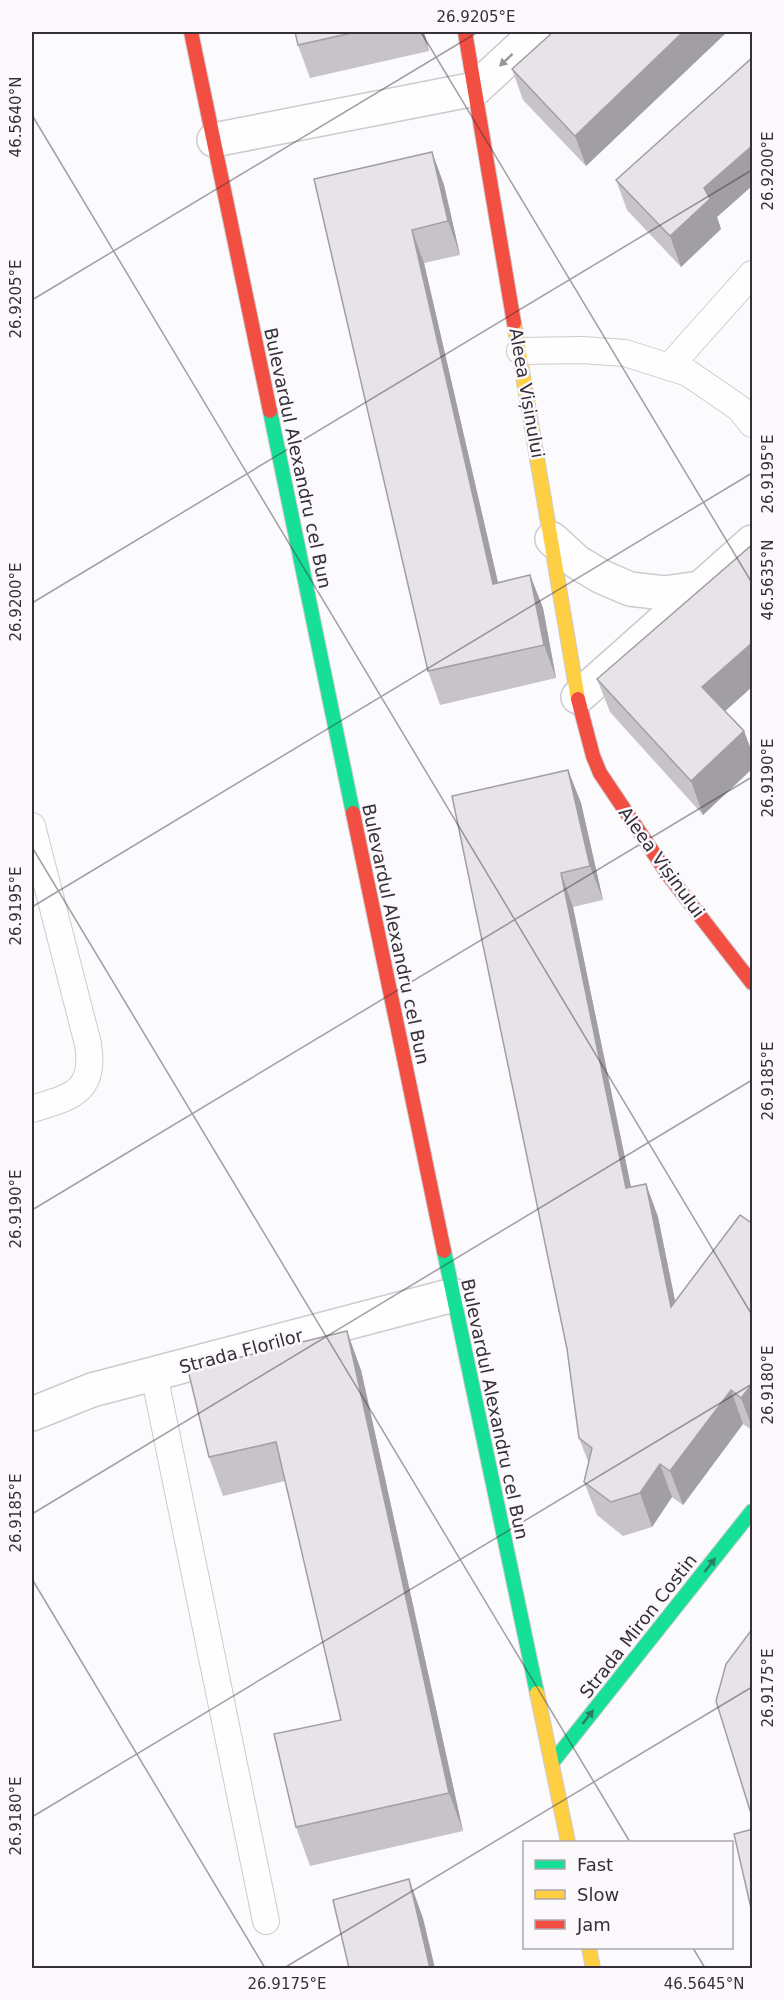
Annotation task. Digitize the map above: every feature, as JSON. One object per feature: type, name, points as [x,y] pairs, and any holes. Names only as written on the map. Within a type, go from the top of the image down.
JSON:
[{"type":"main road","name":"Bulevardul Alexandru cel Bun","points":[[191,32],[568,1841]]},
{"type":"main road","name":"Aleea Vișinului","points":[[465,32],[578,698],[593,756],[600,774],[669,876],[753,983]]},
{"type":"main road","name":"Strada Miron Costin","points":[[552,1763],[753,1510]]},
{"type":"main road","points":[[589,1949],[593,1968]]},
{"type":"street","points":[[214,140],[475,89],[537,32]]},
{"type":"street","points":[[552,539],[577,562],[602,577],[630,589],[664,593],[700,588]]},
{"type":"street","points":[[578,698],[753,542]]},
{"type":"street","name":"Strada Florilor","points":[[32,1414],[92,1390],[453,1294]]},
{"type":"lane","points":[[669,367],[753,274]]},
{"type":"lane","points":[[520,351],[582,350],[625,353],[688,373],[739,408],[753,424]]},
{"type":"lane","points":[[32,826],[91,1062],[88,1076],[81,1087],[68,1098],[32,1109]]},
{"type":"lane","points":[[154,1374],[266,1921]]},
{"type":"building","points":[[295,32],[356,32],[298,45]]},
{"type":"building","points":[[553,32],[683,32],[575,136],[512,69]]},
{"type":"building","points":[[753,57],[753,145],[704,188],[710,199],[670,236],[616,180]]},
{"type":"building","points":[[432,152],[448,221],[412,230],[493,584],[530,575],[544,645],[428,671],[314,179]]},
{"type":"building","points":[[753,544],[753,642],[702,687],[744,731],[691,781],[597,679]]},
{"type":"building","points":[[568,770],[590,866],[561,873],[626,1188],[646,1184],[671,1307],[740,1215],[753,1224],[753,1383],[741,1398],[731,1390],[670,1471],[660,1464],[640,1493],[611,1502],[584,1482],[592,1448],[579,1438],[567,1349],[452,796]]},
{"type":"building","points":[[347,1331],[449,1793],[296,1827],[274,1734],[341,1720],[276,1442],[209,1457],[188,1370]]},
{"type":"building","points":[[753,1628],[753,1820],[716,1701],[726,1664]]},
{"type":"building","points":[[753,1829],[753,1917],[734,1834]]},
{"type":"building","points":[[409,1879],[430,1968],[349,1968],[333,1900]]},
{"type":"traffic: fast","points":[[270,411],[353,813]]},
{"type":"traffic: fast","points":[[444,1251],[537,1693]]},
{"type":"traffic: fast","points":[[552,1763],[752,1511]]},
{"type":"traffic: slow","points":[[514,323],[578,699]]},
{"type":"traffic: slow","points":[[537,1693],[568,1841]]},
{"type":"traffic: slow","points":[[589,1949],[593,1968]]},
{"type":"traffic: jam","points":[[191,32],[270,411]]},
{"type":"traffic: jam","points":[[465,32],[514,323]]},
{"type":"traffic: jam","points":[[578,699],[593,756],[600,773],[669,876],[752,983]]},
{"type":"traffic: jam","points":[[353,813],[444,1251]]}]
